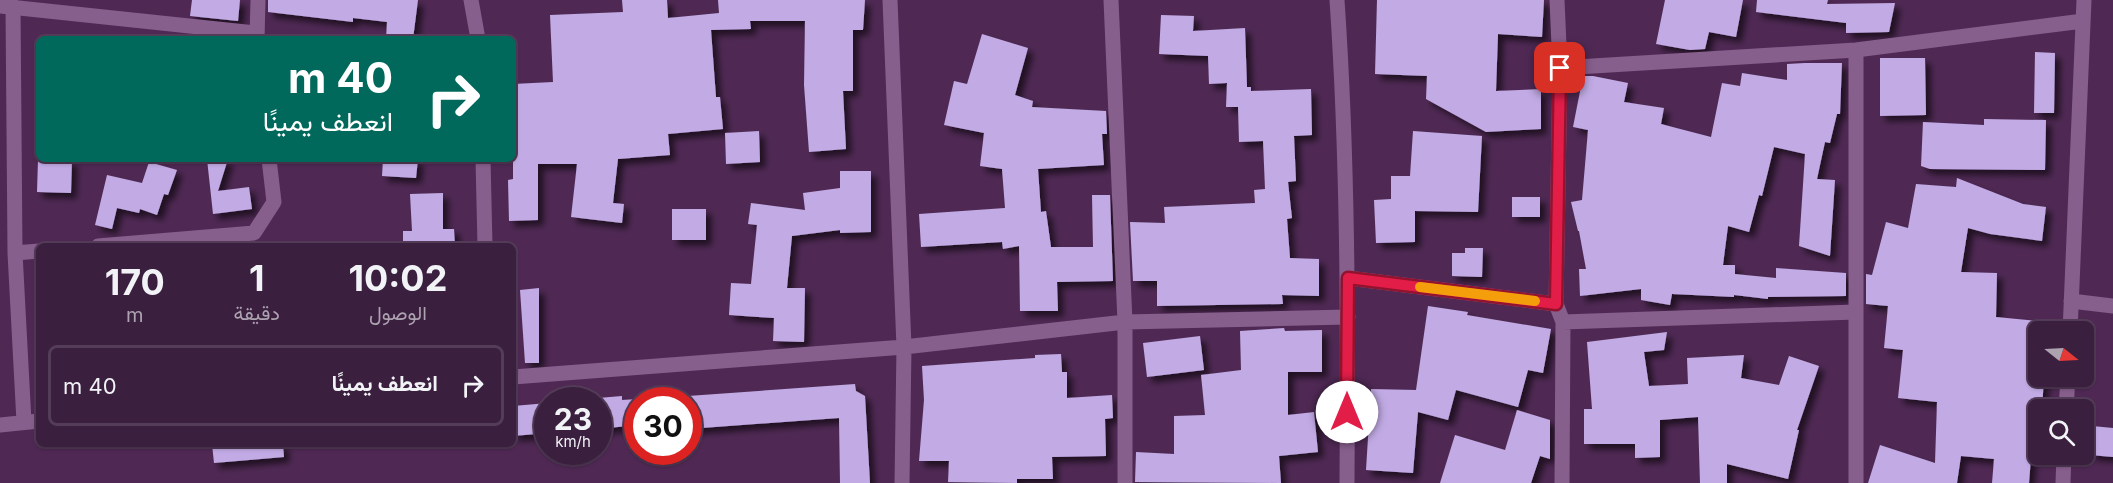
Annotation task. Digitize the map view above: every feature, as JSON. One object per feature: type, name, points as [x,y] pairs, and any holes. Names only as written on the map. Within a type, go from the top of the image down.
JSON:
[{"type":"street","points":[[0,425],[31,422],[15,253],[6,6],[256,36],[258,0]]},
{"type":"street","points":[[471,0],[477,36]]},
{"type":"street","points":[[890,0],[904,346],[902,483]]},
{"type":"street","points":[[1111,0],[1125,322],[1125,483]]},
{"type":"street","points":[[1337,0],[1343,93],[1348,278],[1347,483]]},
{"type":"street","points":[[1557,0],[1560,68],[1556,304],[1563,322],[1562,483]]},
{"type":"street","points":[[2070,321],[2084,0]]},
{"type":"street","points":[[1560,68],[1856,50],[2083,21]]},
{"type":"street","points":[[1856,50],[1856,483]]},
{"type":"street","points":[[134,243],[254,233],[274,202],[269,162]]},
{"type":"street","points":[[483,162],[485,243]]},
{"type":"street","points":[[15,253],[36,251]]},
{"type":"street","points":[[1348,278],[1556,304]]},
{"type":"street","points":[[2071,301],[2113,306]]},
{"type":"street","points":[[1563,322],[1855,312]]},
{"type":"street","points":[[516,377],[904,346],[1125,322],[1348,317]]},
{"type":"street","points":[[2063,483],[2064,465]]},
{"type":"building","points":[[192,0],[240,0],[238,21],[190,16]]},
{"type":"building","points":[[268,0],[418,0],[413,36],[386,36],[387,22],[353,18],[353,22],[268,12]]},
{"type":"building","points":[[622,0],[667,0],[668,18],[719,13],[718,0],[865,0],[863,30],[853,30],[853,91],[843,91],[846,149],[809,152],[804,85],[805,21],[750,21],[751,29],[711,30],[716,97],[720,97],[723,129],[668,134],[670,155],[618,159],[613,203],[624,204],[622,223],[571,217],[577,164],[538,164],[538,220],[509,221],[508,180],[513,179],[513,162],[516,162],[516,84],[553,82],[550,15],[623,12]]},
{"type":"building","points":[[1377,0],[1544,0],[1542,37],[1498,34],[1496,91],[1541,89],[1541,129],[1486,132],[1426,99],[1427,76],[1375,74]]},
{"type":"building","points":[[1665,0],[1743,0],[1736,37],[1709,32],[1705,49],[1690,50],[1656,44]]},
{"type":"building","points":[[1757,0],[1828,0],[1827,4],[1895,3],[1889,32],[1846,33],[1846,23],[1756,12]]},
{"type":"building","points":[[1161,15],[1194,16],[1193,31],[1245,28],[1247,87],[1251,87],[1251,91],[1311,89],[1312,135],[1294,136],[1296,181],[1288,182],[1292,218],[1287,219],[1290,258],[1319,259],[1319,296],[1282,295],[1283,304],[1157,306],[1157,281],[1133,281],[1130,222],[1165,223],[1164,207],[1255,203],[1254,190],[1265,189],[1263,141],[1239,142],[1238,107],[1226,107],[1227,83],[1209,84],[1208,56],[1159,54]]},
{"type":"building","points":[[982,34],[1028,48],[1015,95],[1033,101],[1032,107],[1106,111],[1107,134],[1102,134],[1104,165],[1038,169],[1041,212],[1046,211],[1051,247],[1093,247],[1092,195],[1110,195],[1113,281],[1057,282],[1058,311],[1020,311],[1019,246],[1003,249],[1002,242],[921,247],[919,214],[1005,208],[1002,169],[980,166],[984,133],[944,125],[954,81],[967,84]]},
{"type":"building","points":[[2035,52],[2055,53],[2054,113],[2034,113]]},
{"type":"building","points":[[1880,58],[1925,58],[1926,115],[1880,116]]},
{"type":"building","points":[[1842,63],[1840,114],[1837,114],[1830,143],[1825,142],[1817,179],[1835,180],[1830,256],[1799,246],[1805,154],[1774,147],[1762,196],[1759,195],[1749,232],[1728,226],[1723,265],[1735,265],[1735,274],[1776,278],[1776,268],[1846,273],[1846,296],[1768,297],[1768,299],[1734,295],[1734,297],[1672,294],[1670,305],[1641,300],[1641,289],[1580,296],[1579,269],[1586,269],[1571,202],[1582,200],[1588,130],[1573,127],[1583,76],[1628,83],[1624,102],[1664,108],[1661,124],[1711,137],[1722,83],[1740,86],[1742,73],[1787,80],[1787,64]]},
{"type":"building","points":[[1984,119],[2046,120],[2045,170],[1930,169],[1921,166],[1923,122],[1984,125]]},
{"type":"building","points":[[759,131],[760,162],[726,164],[725,133]]},
{"type":"building","points":[[1413,131],[1482,136],[1478,212],[1415,211],[1415,242],[1376,243],[1374,200],[1391,199],[1391,176],[1410,176]]},
{"type":"building","points":[[38,162],[72,162],[71,193],[37,192]]},
{"type":"building","points":[[149,162],[177,170],[168,195],[164,194],[157,215],[140,209],[139,213],[117,208],[112,229],[95,225],[107,175],[142,183]]},
{"type":"building","points":[[207,162],[227,162],[218,191],[249,187],[252,209],[213,214]]},
{"type":"building","points":[[383,162],[418,162],[416,178],[382,176]]},
{"type":"building","points":[[840,171],[871,171],[871,232],[840,233],[840,230],[792,236],[787,288],[805,288],[804,342],[773,341],[774,318],[729,315],[731,283],[751,284],[757,225],[748,224],[751,203],[805,210],[803,193],[840,188]]},
{"type":"building","points":[[1957,178],[2023,204],[2046,207],[2042,241],[1990,234],[1968,228],[1961,272],[1997,273],[1996,317],[2038,321],[2028,321],[2028,387],[2043,387],[2043,399],[2028,399],[2029,483],[1992,483],[1994,459],[1961,456],[1957,483],[1868,483],[1880,445],[1935,463],[1937,402],[1898,398],[1903,350],[1884,348],[1888,306],[1866,304],[1866,274],[1872,275],[1886,222],[1908,228],[1916,184],[1956,187]]},
{"type":"building","points":[[443,193],[443,229],[454,229],[455,243],[403,243],[403,231],[412,231],[410,194]]},
{"type":"building","points":[[1512,197],[1540,197],[1540,217],[1512,217]]},
{"type":"building","points":[[672,209],[706,209],[706,240],[672,240]]},
{"type":"building","points":[[1465,248],[1483,248],[1482,277],[1452,276],[1452,253],[1465,253]]},
{"type":"building","points":[[539,288],[539,363],[525,363],[520,290]]},
{"type":"building","points":[[1428,306],[1551,329],[1543,373],[1528,370],[1518,407],[1456,390],[1448,420],[1418,412],[1413,473],[1366,470],[1371,389],[1416,390]]},
{"type":"building","points":[[1284,328],[1285,331],[1322,330],[1322,372],[1288,372],[1288,415],[1314,412],[1318,452],[1279,456],[1281,483],[1135,482],[1136,452],[1174,454],[1174,416],[1205,415],[1201,375],[1241,370],[1240,331]]},
{"type":"building","points":[[1667,332],[1664,350],[1644,352],[1649,386],[1688,384],[1687,358],[1744,355],[1741,378],[1779,385],[1789,356],[1819,366],[1797,430],[1799,430],[1788,479],[1727,464],[1727,483],[1700,483],[1698,417],[1660,420],[1660,457],[1635,458],[1635,444],[1584,444],[1584,409],[1592,409],[1587,342]]},
{"type":"building","points":[[1200,336],[1204,370],[1147,377],[1143,343]]},
{"type":"building","points":[[1061,354],[1062,372],[1067,372],[1067,398],[1112,395],[1113,418],[1105,419],[1106,456],[1052,457],[1053,479],[1017,479],[1017,483],[948,482],[949,461],[919,461],[924,400],[922,366]]},
{"type":"building","points":[[855,384],[856,391],[865,396],[870,483],[840,483],[839,418],[702,428],[702,395]]},
{"type":"building","points":[[622,396],[622,400],[624,400],[624,426],[612,428],[612,397]]},
{"type":"building","points":[[534,404],[534,434],[516,436],[516,406]]},
{"type":"building","points":[[1517,410],[1550,420],[1550,459],[1540,456],[1531,483],[1440,483],[1455,435],[1505,450]]},
{"type":"building","points":[[2094,426],[2113,428],[2113,457],[2094,455]]},
{"type":"building","points":[[212,447],[283,447],[284,457],[214,463]]},
{"type":"slow traffic","points":[[1420,287],[1535,301]]},
{"type":"route","points":[[1347,412],[1348,278],[1556,304],[1560,68]]}]
